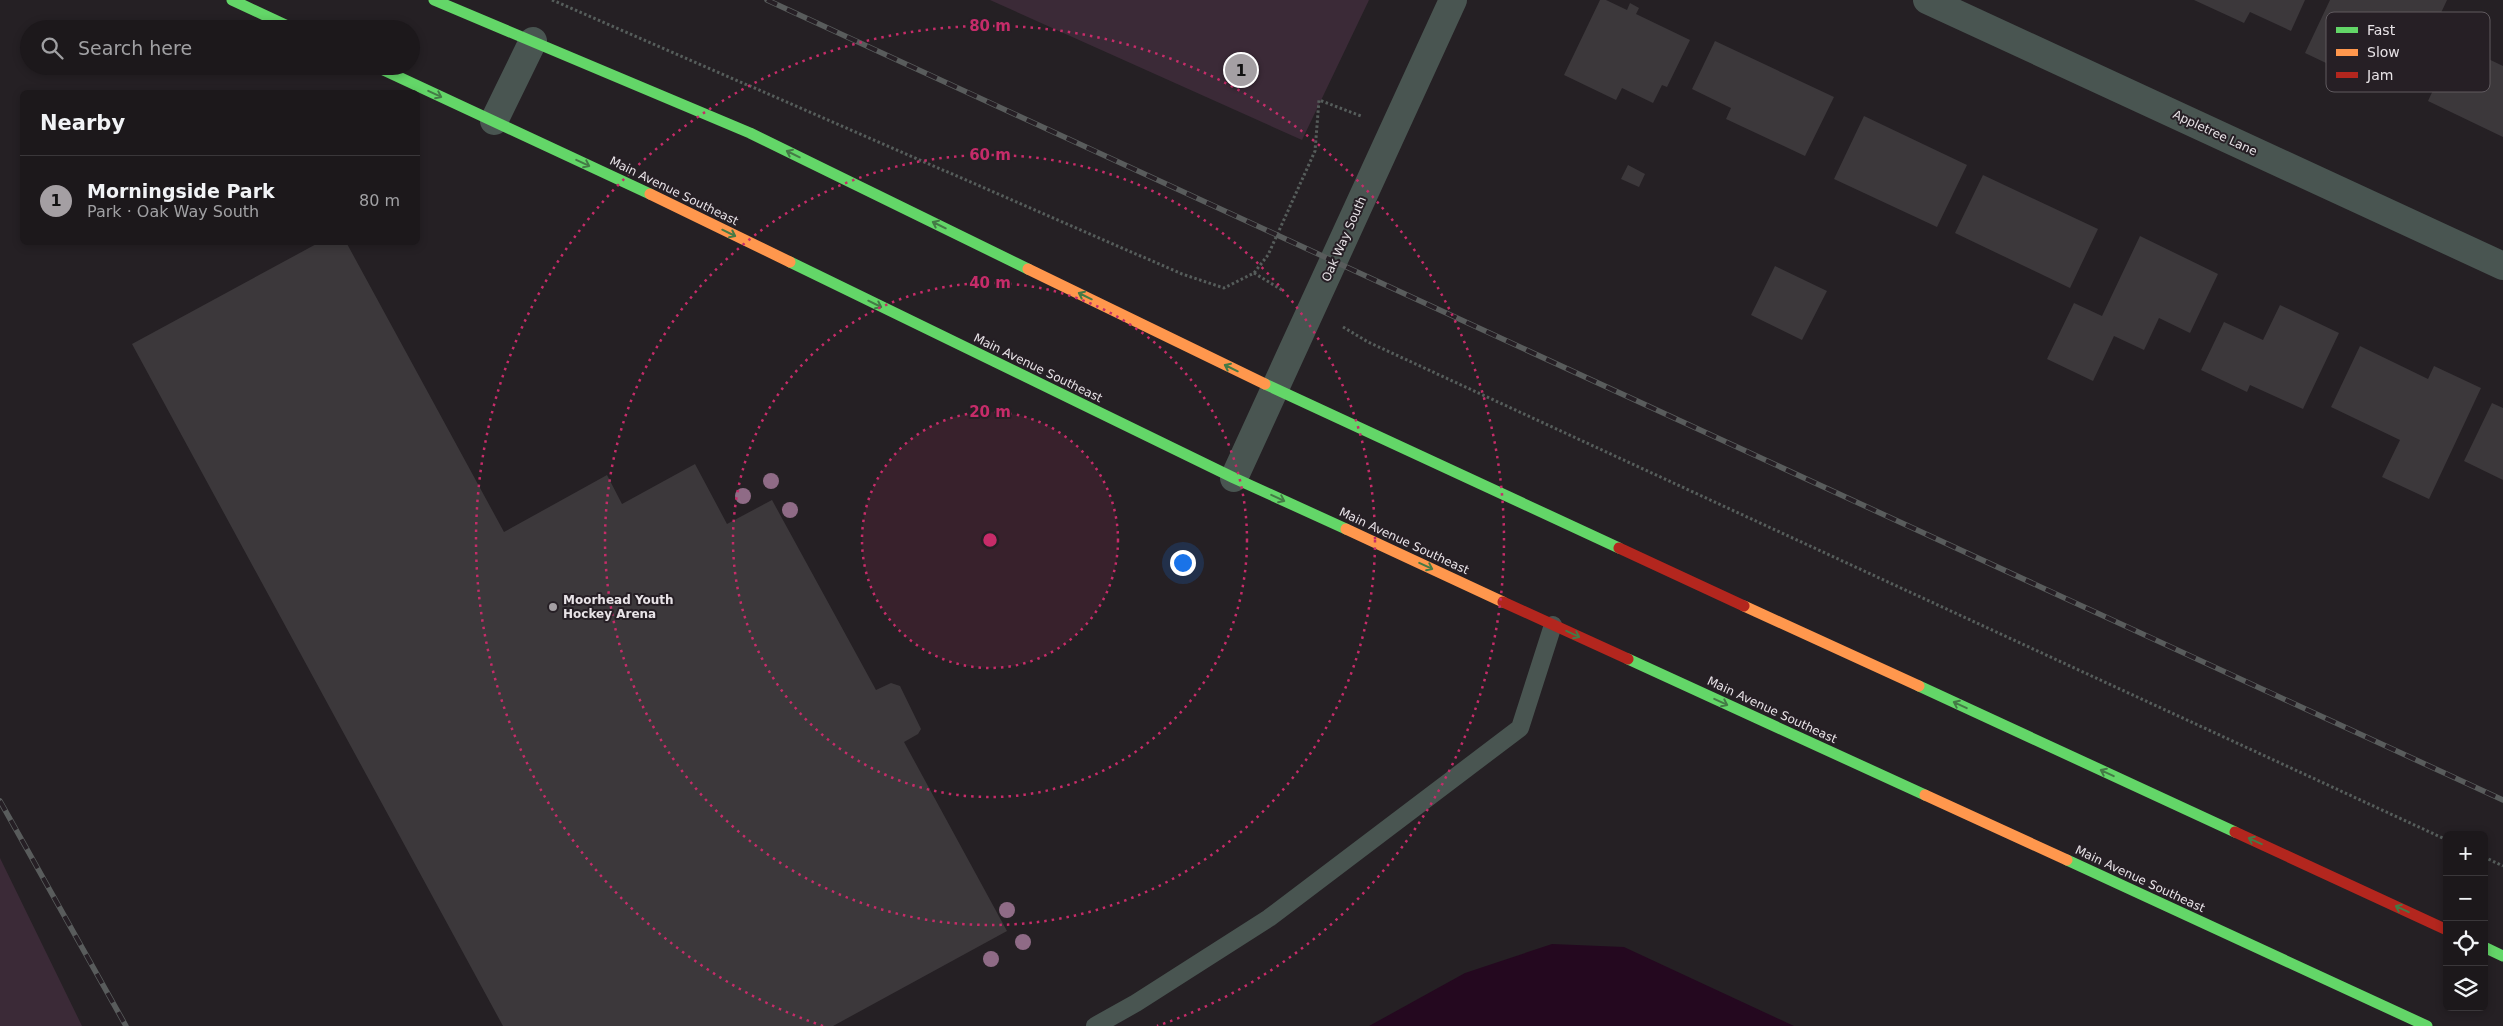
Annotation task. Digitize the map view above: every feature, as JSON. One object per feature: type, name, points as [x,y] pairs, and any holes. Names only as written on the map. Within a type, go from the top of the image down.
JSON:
[{"type":"main road","points":[[232,0],[275,20]]},
{"type":"main road","points":[[434,0],[750,133],[1274,389],[2443,928]]},
{"type":"main road","name":"Main Avenue Southeast","points":[[394,75],[636,188],[1234,478],[2427,1026]]},
{"type":"main road","points":[[2488,949],[2503,956]]},
{"type":"street","name":"Oak Way South","points":[[1234,478],[1454,0]]},
{"type":"street","name":"Appletree Lane","points":[[1927,0],[2503,266]]},
{"type":"street","points":[[494,121],[532,41]]},
{"type":"lane","points":[[1095,1026],[1136,1003],[1269,918],[1520,728],[1553,624]]},
{"type":"path","points":[[552,0],[1182,274],[1224,288],[1254,273],[1268,255],[1315,151],[1320,100],[1394,130]]},
{"type":"path","points":[[1368,342],[2443,838]]},
{"type":"path","points":[[2488,859],[2503,866]]},
{"type":"shaded area","points":[[990,0],[1369,0],[1302,140]]},
{"type":"shaded area","points":[[0,858],[82,1026],[0,1026]]},
{"type":"shaded area","points":[[1552,944],[1624,947],[1794,1026],[1369,1026],[1465,973]]},
{"type":"building","points":[[1600,0],[1606,0],[1627,10],[1630,3],[1639,8],[1636,14],[1690,40],[1667,87],[1662,85],[1653,103],[1622,88],[1616,100],[1564,75]]},
{"type":"building","points":[[2194,0],[2305,0],[2291,31],[2250,12],[2244,23]]},
{"type":"building","points":[[2330,0],[2447,0],[2441,12],[2326,12],[2326,63],[2305,53]]},
{"type":"building","points":[[1715,41],[1834,97],[1805,156],[1726,119],[1731,108],[1692,89]]},
{"type":"building","points":[[2490,60],[2503,66],[2503,137],[2428,101],[2432,92],[2490,92]]},
{"type":"building","points":[[1864,116],[1967,165],[1937,227],[1834,179]]},
{"type":"building","points":[[1628,165],[1645,174],[1639,187],[1621,179]]},
{"type":"building","points":[[1983,175],[2098,229],[2070,288],[1955,233]]},
{"type":"building","points":[[2140,236],[2218,274],[2190,333],[2159,318],[2144,350],[2114,336],[2093,381],[2047,359],[2074,303],[2102,316]]},
{"type":"building","name":"Moorhead Youth Hockey Arena","points":[[314,245],[348,245],[504,532],[607,475],[622,504],[695,464],[727,524],[772,500],[876,690],[891,683],[900,686],[921,729],[918,734],[904,742],[1007,931],[833,1026],[503,1026],[132,344]]},
{"type":"building","points":[[1775,266],[1827,291],[1802,340],[1751,315]]},
{"type":"building","points":[[2280,305],[2339,333],[2303,409],[2250,385],[2247,392],[2201,370],[2224,322],[2263,340]]},
{"type":"building","points":[[2360,346],[2428,379],[2434,366],[2481,388],[2429,499],[2382,477],[2400,440],[2331,407]]},
{"type":"building","points":[[2492,403],[2503,408],[2503,480],[2464,461]]},
{"type":"railway","points":[[767,0],[2503,800]]},
{"type":"railway","points":[[0,801],[126,1026]]},
{"type":"traffic: fast","points":[[232,0],[275,20]]},
{"type":"traffic: fast","points":[[434,0],[750,133],[1028,269]]},
{"type":"traffic: fast","points":[[394,75],[650,194]]},
{"type":"traffic: fast","points":[[790,262],[1234,478],[1346,529]]},
{"type":"traffic: fast","points":[[1265,384],[1619,548]]},
{"type":"traffic: fast","points":[[1628,659],[1925,795]]},
{"type":"traffic: fast","points":[[1919,686],[2235,832]]},
{"type":"traffic: fast","points":[[2067,860],[2427,1026]]},
{"type":"traffic: fast","points":[[2488,949],[2503,956]]},
{"type":"traffic: slow","points":[[650,194],[790,262]]},
{"type":"traffic: slow","points":[[1028,269],[1265,384]]},
{"type":"traffic: slow","points":[[1346,529],[1503,602]]},
{"type":"traffic: slow","points":[[1744,606],[1919,686]]},
{"type":"traffic: slow","points":[[1925,795],[2067,860]]},
{"type":"traffic: jam","points":[[1619,548],[1744,606]]},
{"type":"traffic: jam","points":[[1503,602],[1628,659]]},
{"type":"traffic: jam","points":[[2235,832],[2443,928]]},
{"type":"place","name":"Morningside Park","points":[[1241,70]]},
{"type":"place","name":"Moorhead Youth Hockey Arena","points":[[553,607]]}]
